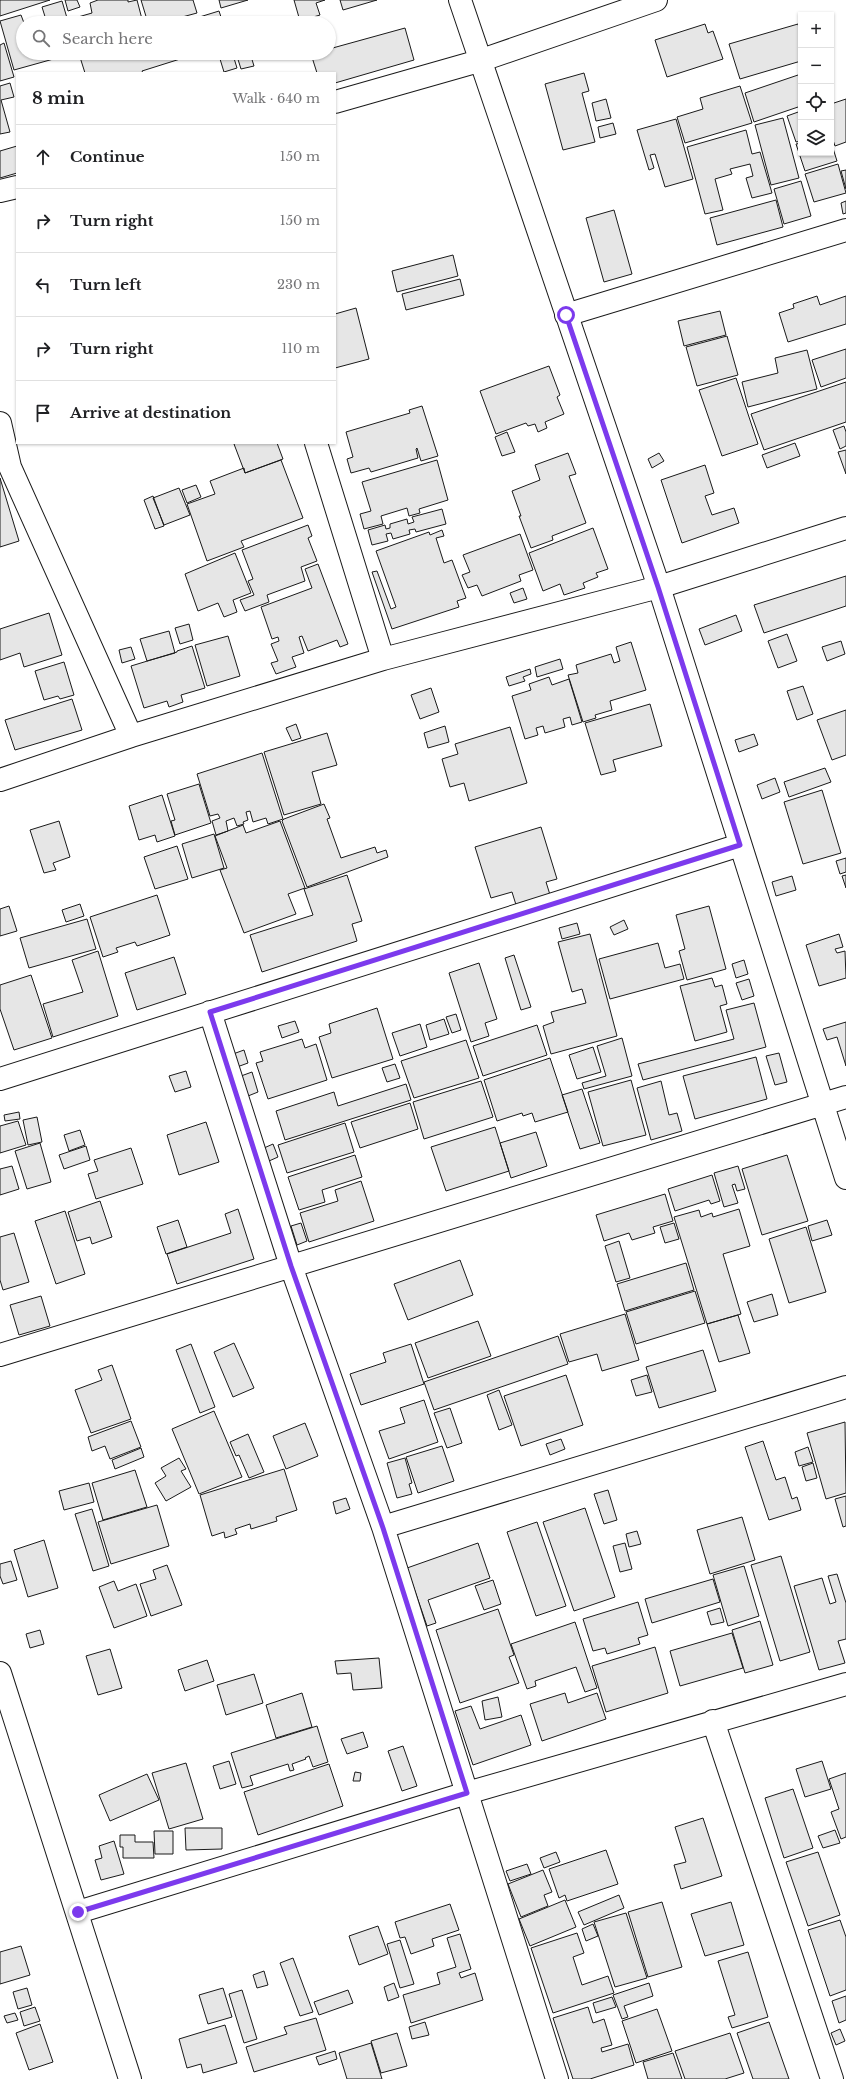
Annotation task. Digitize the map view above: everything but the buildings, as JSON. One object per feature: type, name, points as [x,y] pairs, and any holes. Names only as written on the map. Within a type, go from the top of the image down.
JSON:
[{"type":"street","points":[[460,0],[479,61],[658,587],[846,1178]]},
{"type":"street","points":[[336,102],[479,61],[656,0]]},
{"type":"street","points":[[0,191],[16,187]]},
{"type":"street","points":[[566,315],[846,230]]},
{"type":"street","points":[[0,423],[10,467],[131,736]]},
{"type":"street","points":[[316,444],[383,659]]},
{"type":"street","points":[[0,780],[131,736],[383,659],[658,587],[846,528]]},
{"type":"street","points":[[0,1078],[740,845]]},
{"type":"street","points":[[210,1012],[291,1266],[383,1528],[557,2079]]},
{"type":"street","points":[[0,1355],[846,1097]]},
{"type":"street","points":[[383,1528],[846,1386]]},
{"type":"street","points":[[0,1673],[78,1912],[130,2079]]},
{"type":"street","points":[[78,1912],[467,1793],[846,1684]]},
{"type":"street","points":[[714,1721],[832,2079]]},
{"type":"route","points":[[78,1912],[467,1793],[383,1528],[291,1266],[210,1012],[740,845],[658,587],[566,315]]}]
